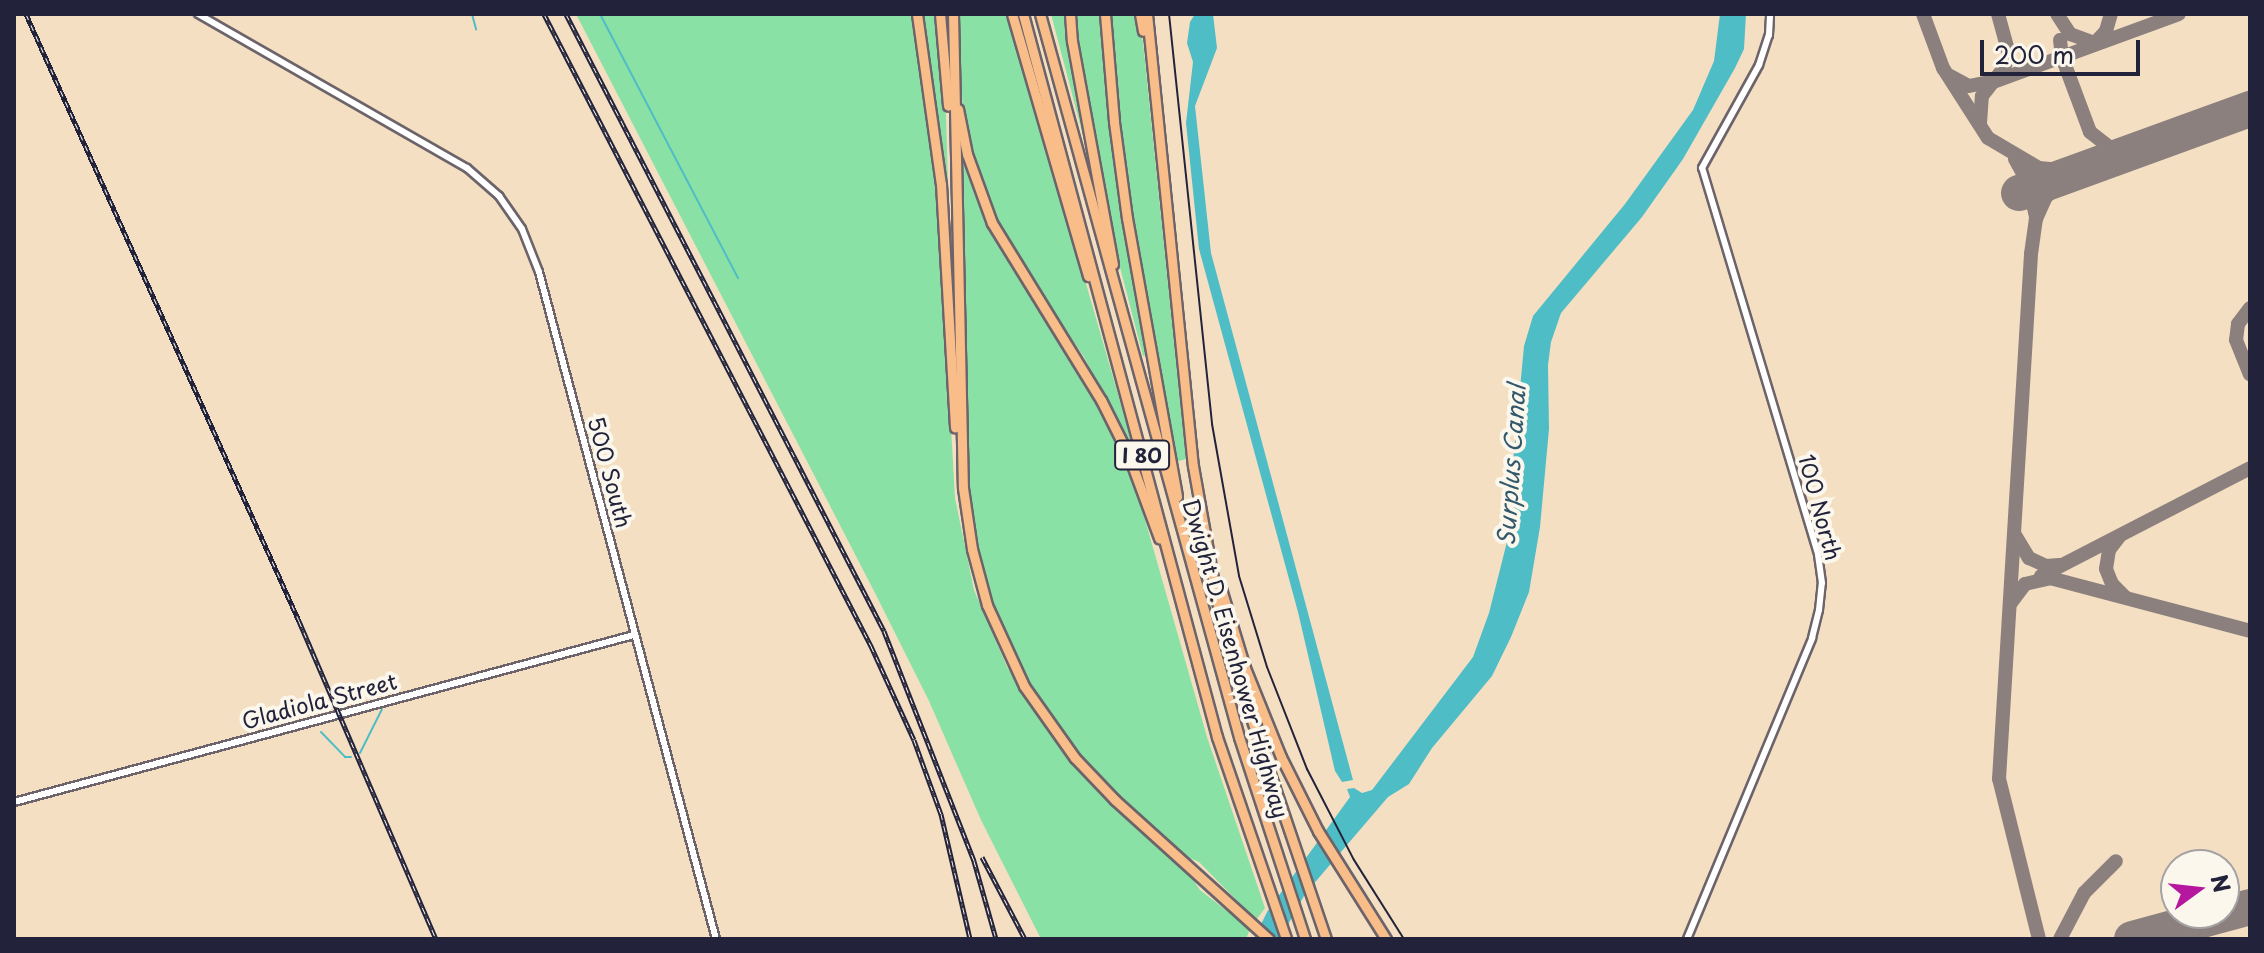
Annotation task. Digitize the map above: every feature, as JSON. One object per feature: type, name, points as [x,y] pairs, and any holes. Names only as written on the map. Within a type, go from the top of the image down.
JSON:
[{"type":"highway","points":[[917,14],[941,184],[959,492],[998,632],[1019,677],[1051,727],[1101,787],[1269,939]]},
{"type":"highway","points":[[940,14],[955,225]]},
{"type":"highway","points":[[953,14],[955,225],[963,488],[969,536]]},
{"type":"highway","points":[[1012,14],[1090,281],[1106,317]]},
{"type":"highway","name":"Dwight D. Eisenhower Highway","points":[[1023,14],[1217,737],[1286,939]]},
{"type":"highway","name":"Dwight D. Eisenhower Highway","points":[[1040,14],[1186,552],[1284,875],[1307,939]]},
{"type":"highway","points":[[1070,14],[1085,121],[1127,338]]},
{"type":"highway","points":[[1105,14],[1127,218],[1186,552]]},
{"type":"highway","points":[[1140,14],[1152,86]]},
{"type":"highway","points":[[1147,14],[1193,466],[1218,606],[1240,685],[1326,939]]},
{"type":"highway","points":[[953,86],[967,154],[992,223],[1101,400],[1128,454],[1181,601]]},
{"type":"highway","points":[[1193,466],[1209,541],[1245,668],[1281,757],[1318,831],[1386,939]]},
{"type":"street","name":"500 South","points":[[198,14],[467,168],[499,196],[522,229],[541,280],[716,939]]},
{"type":"street","name":"100 North","points":[[1687,939],[1812,638],[1822,583],[1818,554],[1702,168],[1766,48],[1770,14]]},
{"type":"street","name":"Gladiola Street","points":[[14,802],[634,635]]},
{"type":"green space","points":[[576,14],[914,14],[937,180],[955,498],[974,590],[1007,667],[1068,759],[1103,797],[1189,874],[1200,890],[1250,929],[1246,939],[1041,939],[981,820],[929,701],[874,591]]},
{"type":"green space","points":[[920,14],[937,14],[946,116],[951,277],[936,120]]},
{"type":"green space","points":[[957,14],[1008,14],[1137,460],[1084,357],[1030,277],[992,209],[973,157],[963,112]]},
{"type":"green space","points":[[1051,14],[1067,14],[1089,146],[1086,147]]},
{"type":"green space","points":[[1073,14],[1100,14],[1118,179],[1147,355],[1143,356],[1114,244],[1080,72]]},
{"type":"green space","points":[[1108,14],[1137,14],[1143,42],[1186,459],[1175,462],[1144,308],[1116,114]]},
{"type":"green space","points":[[957,129],[973,186],[1002,251],[1101,406],[1132,474],[1207,737],[1265,908],[1256,920],[1199,862],[1185,856],[1110,789],[1073,749],[1021,672],[993,610],[973,534],[967,484]]},
{"type":"water","points":[[1195,14],[1213,14],[1217,48],[1195,106],[1211,253],[1353,780],[1342,782],[1335,771],[1298,612],[1199,249],[1186,123],[1193,62],[1187,43],[1190,22]]},
{"type":"water","points":[[1720,14],[1746,14],[1744,49],[1735,68],[1683,159],[1642,217],[1561,313],[1551,342],[1548,365],[1549,429],[1540,527],[1529,592],[1492,676],[1432,748],[1409,784],[1388,797],[1305,894],[1280,939],[1254,939],[1267,912],[1350,797],[1347,789],[1354,788],[1362,793],[1372,790],[1473,657],[1489,613],[1514,514],[1513,463],[1524,346],[1533,316],[1625,204],[1693,110],[1714,61]]},
{"type":"waterway","points":[[472,14],[476,29]]},
{"type":"waterway","points":[[600,14],[738,278]]},
{"type":"waterway","points":[[360,753],[382,709]]},
{"type":"waterway","points":[[321,732],[345,757],[351,757]]},
{"type":"taxiway","points":[[1923,14],[1943,68],[1988,138],[2039,168],[2075,171]]},
{"type":"taxiway","points":[[1980,123],[1982,96],[2004,68],[2009,54],[1998,14]]},
{"type":"taxiway","points":[[2057,14],[2070,34],[2095,43]]},
{"type":"taxiway","points":[[2094,44],[2106,31],[2111,14]]},
{"type":"taxiway","points":[[1988,84],[2179,14]]},
{"type":"taxiway","points":[[2060,40],[2062,57],[2090,132],[2109,147],[2140,149]]},
{"type":"taxiway","points":[[1950,76],[1969,86],[1994,81]]},
{"type":"taxiway","points":[[2015,159],[2028,182],[2036,217]]},
{"type":"taxiway","points":[[2039,939],[1999,779],[2031,254],[2036,219],[2046,197],[2064,179],[2091,167]]},
{"type":"taxiway","points":[[2250,308],[2238,324],[2236,340],[2250,374]]},
{"type":"taxiway","points":[[2041,576],[2250,468]]},
{"type":"taxiway","points":[[2015,535],[2029,558],[2046,566],[2059,565]]},
{"type":"taxiway","points":[[2119,537],[2109,550],[2106,569],[2112,584],[2125,597]]},
{"type":"taxiway","points":[[2010,604],[2025,584],[2050,578],[2250,631]]},
{"type":"taxiway","points":[[2060,939],[2084,893],[2116,861]]},
{"type":"runway","points":[[2019,193],[2250,109]]},
{"type":"runway","points":[[2132,939],[2250,907]]},
{"type":"tram line","points":[[1169,14],[1212,424],[1239,576],[1267,667],[1307,769],[1354,860],[1404,939]]},
{"type":"railway","points":[[26,14],[299,621],[436,939]]},
{"type":"railway","points":[[544,14],[871,646],[914,740],[941,814],[970,939]]},
{"type":"railway","points":[[566,14],[884,631],[974,861],[996,939]]},
{"type":"railway","points":[[982,857],[1025,939]]},
{"type":"water label","name":"Surplus Canal","points":[[1511,465]]}]
